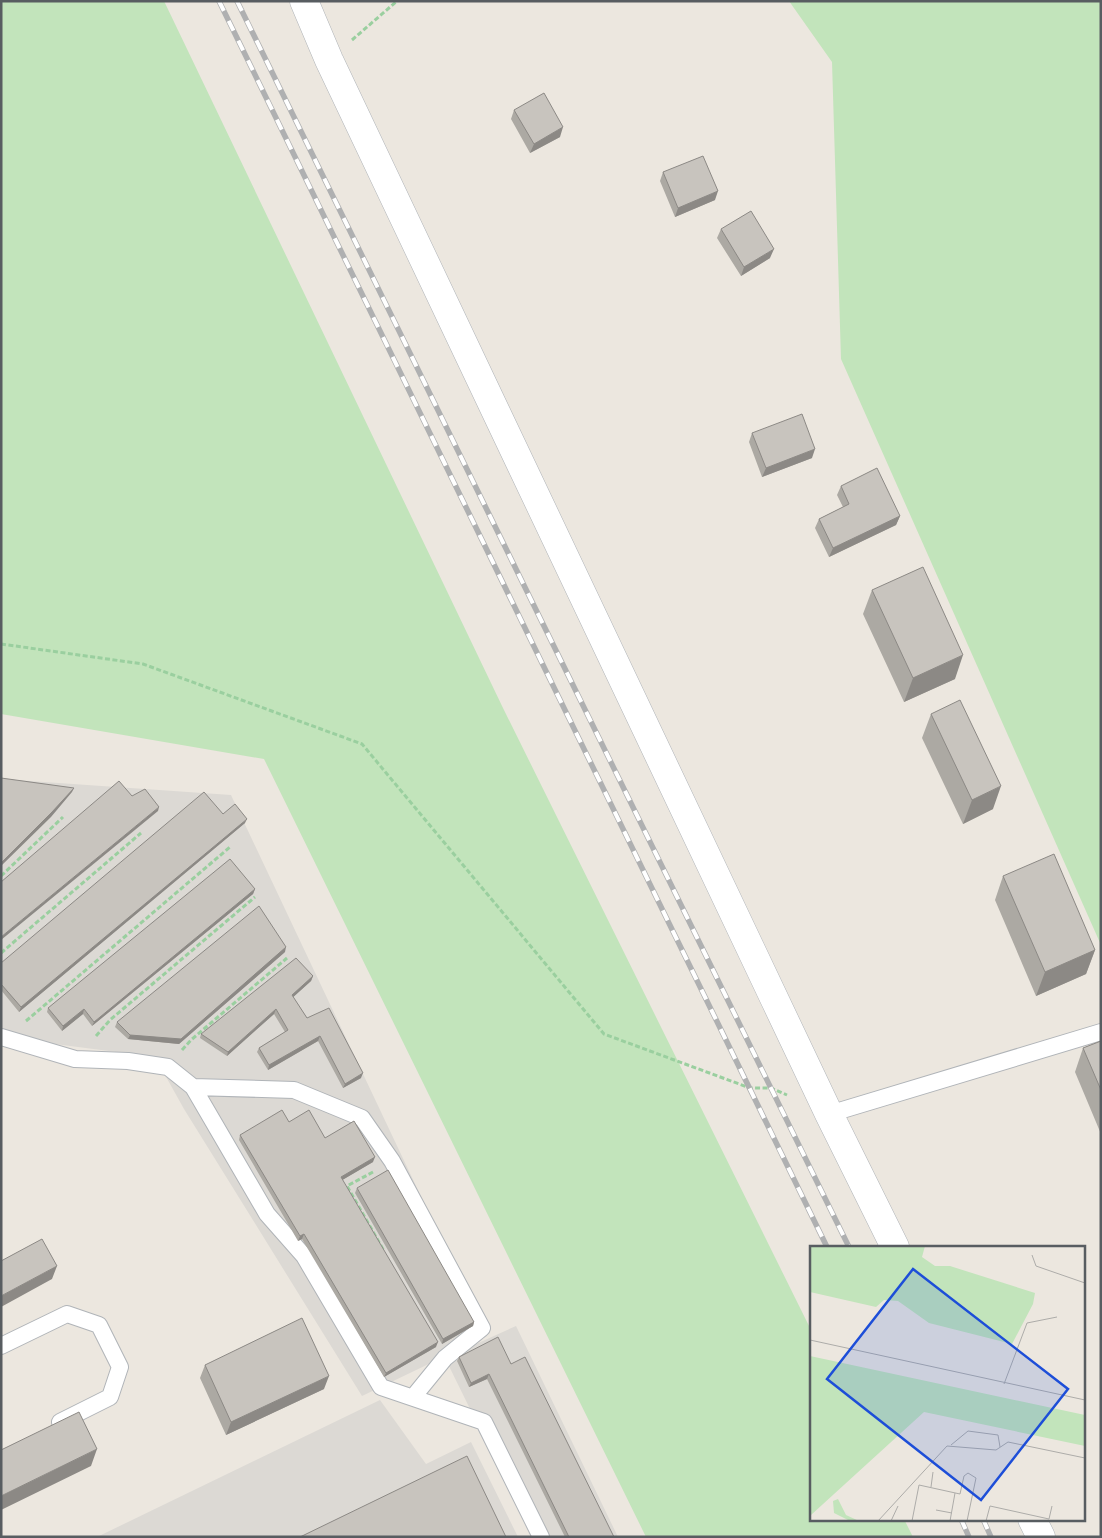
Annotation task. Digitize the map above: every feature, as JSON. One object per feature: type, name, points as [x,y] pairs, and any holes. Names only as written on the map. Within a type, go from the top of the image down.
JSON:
[{"type":"street","points":[[304,1],[329,60],[829,1114],[895,1246]]},
{"type":"street","points":[[1032,1520],[1041,1537]]},
{"type":"lane","points":[[829,1114],[1101,1032]]},
{"type":"lane","points":[[4,1037],[76,1059],[128,1061],[168,1067],[193,1087],[267,1214],[304,1256],[381,1387],[414,1396],[484,1422],[541,1537]]},
{"type":"lane","points":[[193,1087],[294,1090],[362,1118],[392,1161],[482,1328],[445,1358],[414,1396]]},
{"type":"lane","points":[[1,1346],[67,1314],[99,1325],[120,1367],[110,1398],[43,1430]]},
{"type":"path","points":[[329,60],[397,1]]},
{"type":"path","points":[[1,644],[143,664],[362,744],[604,1034],[750,1088],[771,1088],[829,1114]]},
{"type":"path","points":[[1,876],[63,817]]},
{"type":"path","points":[[1,953],[141,833]]},
{"type":"path","points":[[4,1037],[230,847]]},
{"type":"path","points":[[76,1059],[110,1020],[256,898]]},
{"type":"path","points":[[168,1067],[191,1040],[287,958]]},
{"type":"path","points":[[386,1255],[347,1186],[392,1161]]},
{"type":"shaded area","points":[[1,779],[231,795],[487,1336],[362,1396],[184,1109],[155,1057],[1,1037]]},
{"type":"shaded area","points":[[516,1326],[618,1537],[533,1537],[445,1358]]},
{"type":"shaded area","points":[[380,1400],[426,1464],[471,1442],[518,1537],[97,1537]]},
{"type":"green space","points":[[1,1],[164,1],[503,708],[810,1328],[810,1520],[904,1520],[913,1537],[646,1537],[264,759],[1,714]]},
{"type":"green space","points":[[789,1],[1101,1],[1101,945],[841,359],[832,62]]},
{"type":"building","points":[[544,93],[563,127],[534,144],[514,110]]},
{"type":"building","points":[[703,156],[718,191],[678,208],[663,172]]},
{"type":"building","points":[[751,211],[774,249],[744,267],[721,229]]},
{"type":"building","points":[[802,414],[815,449],[766,468],[752,433]]},
{"type":"building","points":[[877,468],[900,516],[833,548],[819,519],[849,504],[841,486]]},
{"type":"building","points":[[923,567],[963,655],[913,678],[872,590]]},
{"type":"building","points":[[960,700],[1001,786],[972,800],[931,714]]},
{"type":"building","points":[[1,778],[74,788],[1,863]]},
{"type":"building","points":[[119,781],[132,796],[145,789],[159,807],[1,937],[1,882]]},
{"type":"building","points":[[204,792],[223,814],[235,804],[247,819],[21,1007],[1,984],[1,963]]},
{"type":"building","points":[[1054,854],[1095,950],[1045,972],[1003,876]]},
{"type":"building","points":[[230,859],[255,889],[94,1022],[84,1009],[63,1026],[48,1008]]},
{"type":"building","points":[[259,906],[286,947],[181,1039],[130,1035],[117,1022]]},
{"type":"building","points":[[296,958],[313,976],[292,995],[307,1018],[329,1008],[363,1073],[345,1084],[320,1036],[269,1065],[259,1048],[288,1030],[276,1009],[228,1052],[201,1034]]},
{"type":"building","points":[[1101,1041],[1101,1090],[1083,1048]]},
{"type":"building","points":[[282,1110],[289,1122],[309,1110],[325,1138],[354,1121],[375,1157],[341,1177],[438,1342],[386,1373],[304,1234],[300,1236],[240,1135]]},
{"type":"building","points":[[388,1170],[474,1322],[443,1339],[357,1188]]},
{"type":"building","points":[[42,1239],[57,1266],[1,1296],[1,1261]]},
{"type":"building","points":[[302,1318],[329,1376],[231,1422],[205,1365]]},
{"type":"building","points":[[498,1337],[511,1364],[525,1357],[614,1537],[569,1537],[489,1374],[471,1383],[459,1357]]},
{"type":"building","points":[[79,1412],[97,1449],[1,1496],[1,1450]]},
{"type":"building","points":[[467,1456],[506,1537],[300,1537]]},
{"type":"railway","points":[[219,1],[827,1246]]},
{"type":"railway","points":[[237,1],[849,1246]]},
{"type":"railway","points":[[961,1520],[969,1537]]},
{"type":"railway","points":[[983,1520],[991,1537]]}]
